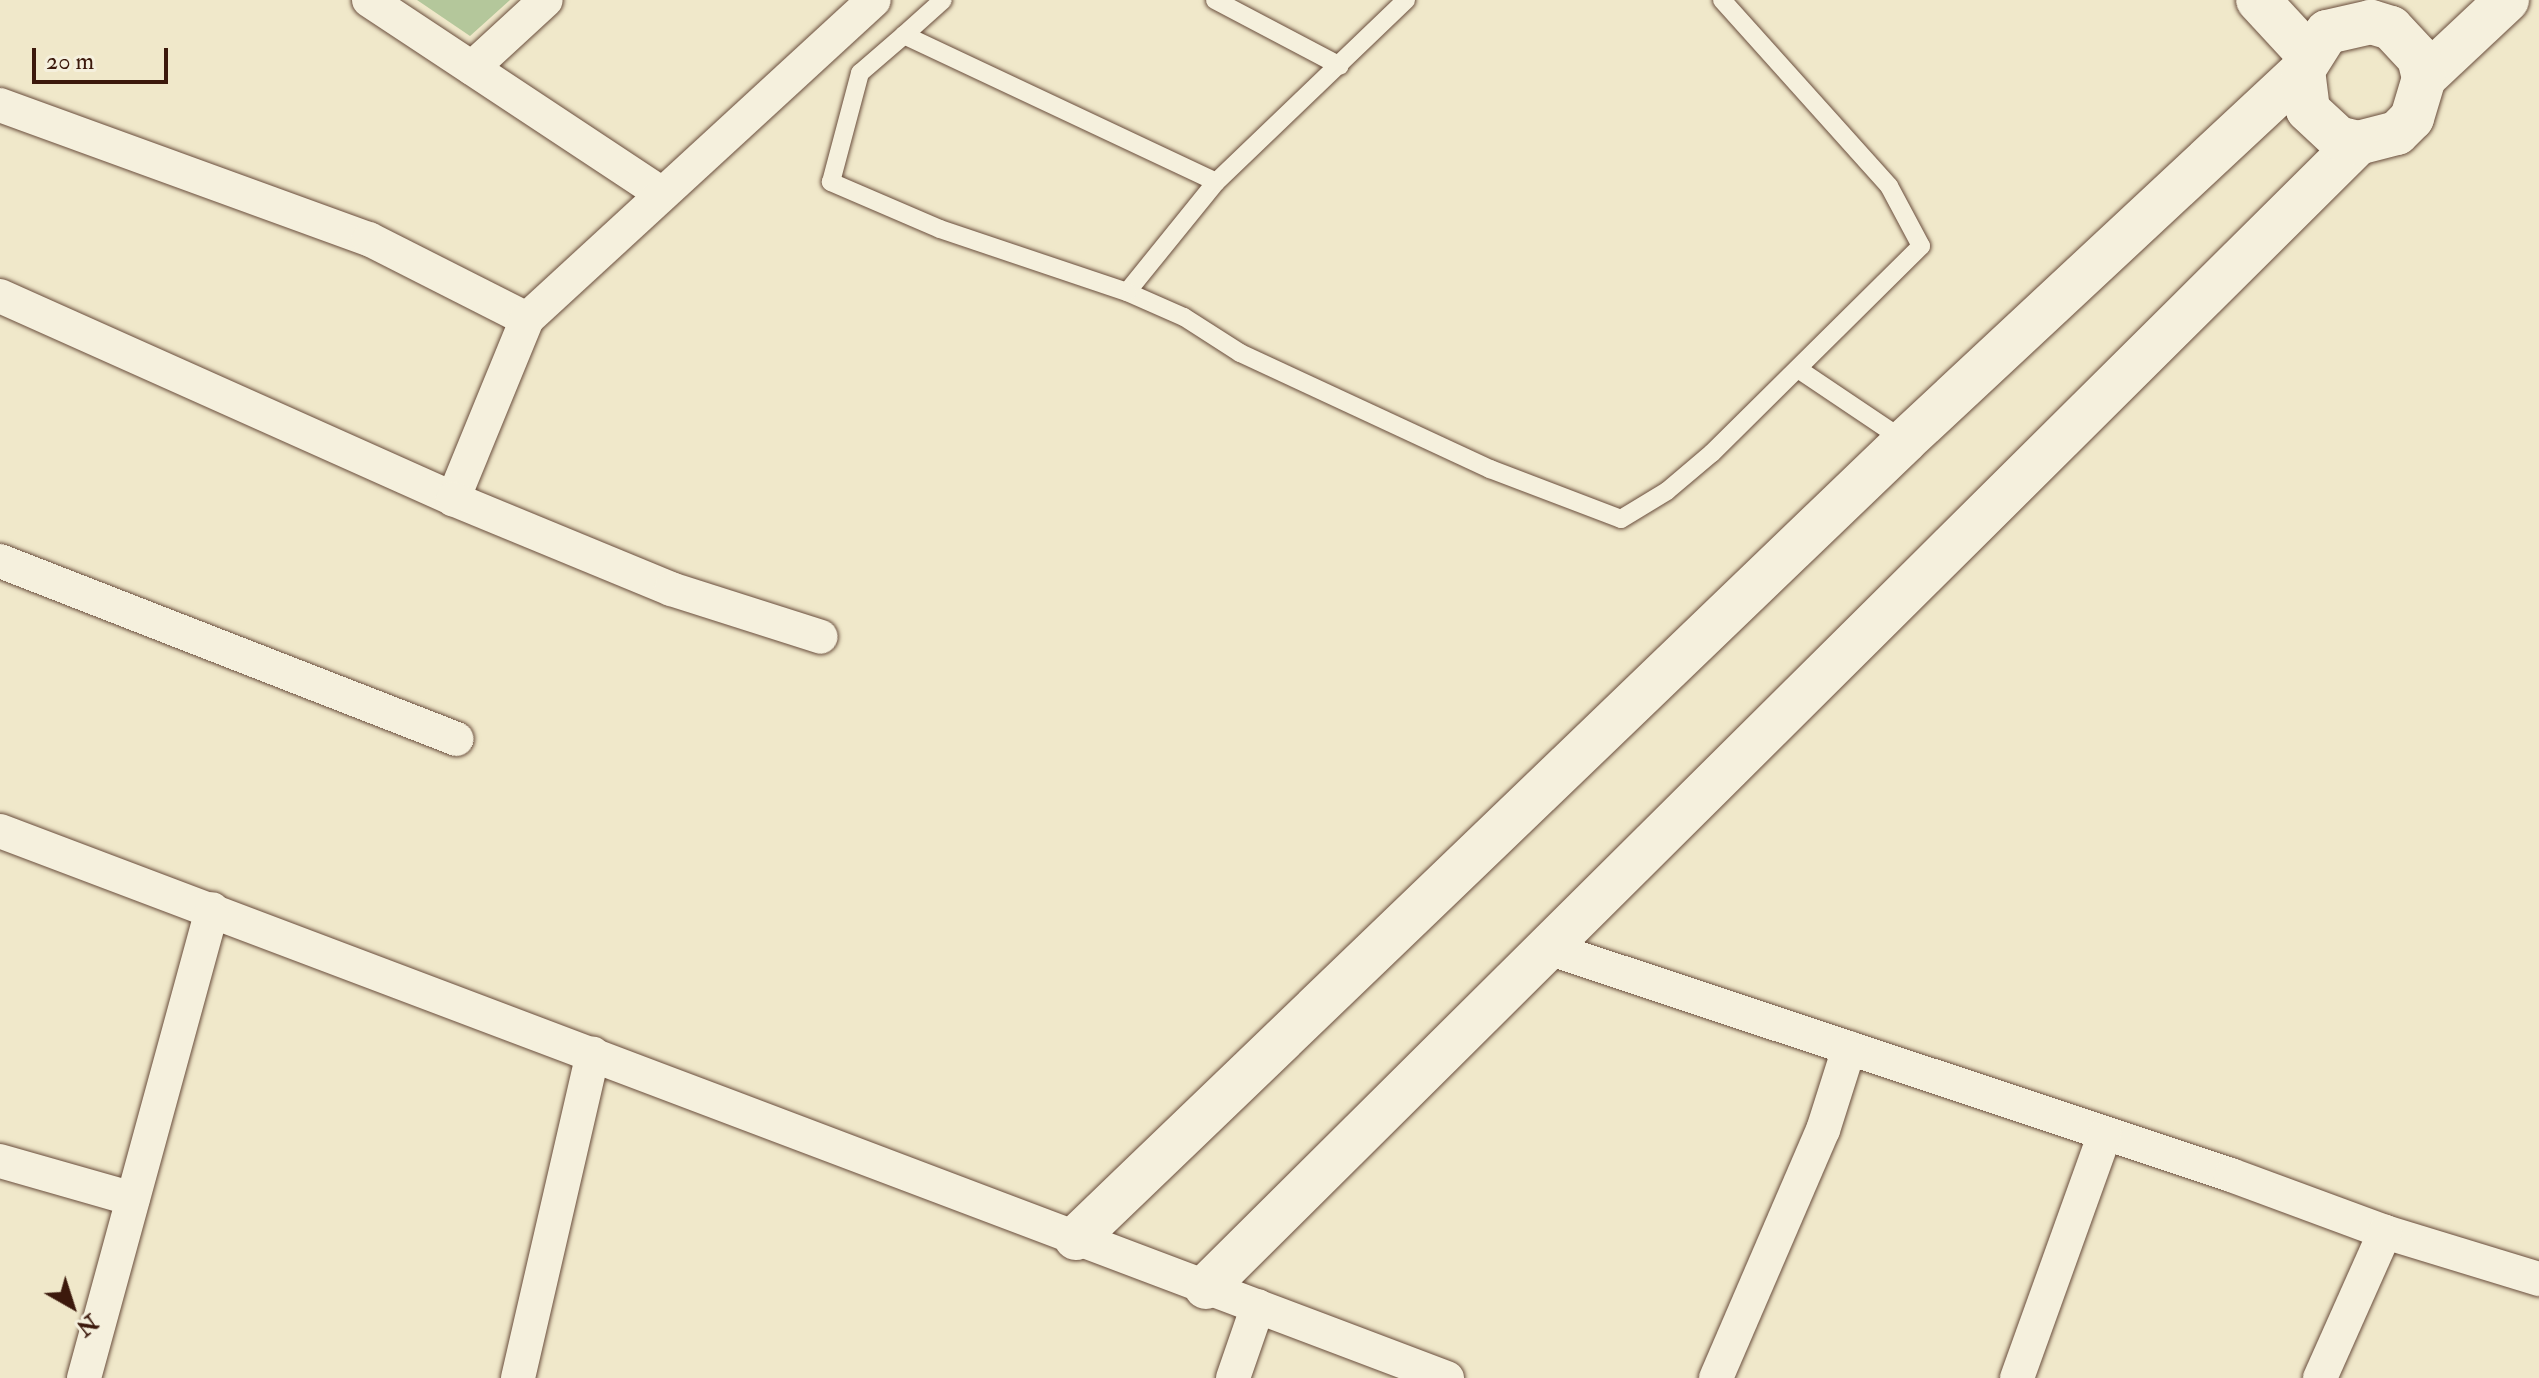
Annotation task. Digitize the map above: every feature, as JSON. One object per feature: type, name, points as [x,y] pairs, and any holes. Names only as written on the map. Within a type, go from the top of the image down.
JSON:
[{"type":"street","points":[[369,0],[661,193]]},
{"type":"street","points":[[472,68],[546,0]]},
{"type":"street","points":[[453,499],[527,319],[874,0]]},
{"type":"street","points":[[2258,0],[2306,62],[2308,110],[2329,133],[2358,143]]},
{"type":"street","points":[[1206,1287],[2358,143],[2397,133],[2417,108],[2424,78],[2507,0]]},
{"type":"street","points":[[1076,1238],[2355,12],[2407,41],[2424,78]]},
{"type":"street","points":[[0,105],[369,239],[527,319]]},
{"type":"street","points":[[0,296],[453,499],[671,589],[821,637]]},
{"type":"street","points":[[0,561],[457,739]]},
{"type":"street","points":[[0,831],[1447,1378]]},
{"type":"street","points":[[84,1378],[212,909]]},
{"type":"street","points":[[1545,947],[2105,1134],[2385,1232],[2539,1279]]},
{"type":"street","points":[[1716,1378],[1823,1130],[1849,1048]]},
{"type":"street","points":[[518,1378],[593,1054]]},
{"type":"street","points":[[2017,1378],[2105,1134]]},
{"type":"street","points":[[0,1161],[133,1199]]},
{"type":"street","points":[[2320,1378],[2385,1232]]},
{"type":"street","points":[[1233,1378],[1258,1306]]},
{"type":"lane","points":[[943,0],[860,73],[831,182],[940,229],[1127,292],[1184,317],[1240,353],[1490,469],[1621,519],[1667,491],[1801,371],[1921,246],[1889,186],[1722,0]]},
{"type":"lane","points":[[1215,0],[1340,66]]},
{"type":"lane","points":[[1127,292],[1216,182],[1406,0]]},
{"type":"lane","points":[[904,35],[1216,182]]},
{"type":"lane","points":[[1801,371],[1905,441]]},
{"type":"green space","points":[[417,0],[510,0],[470,36]]}]
